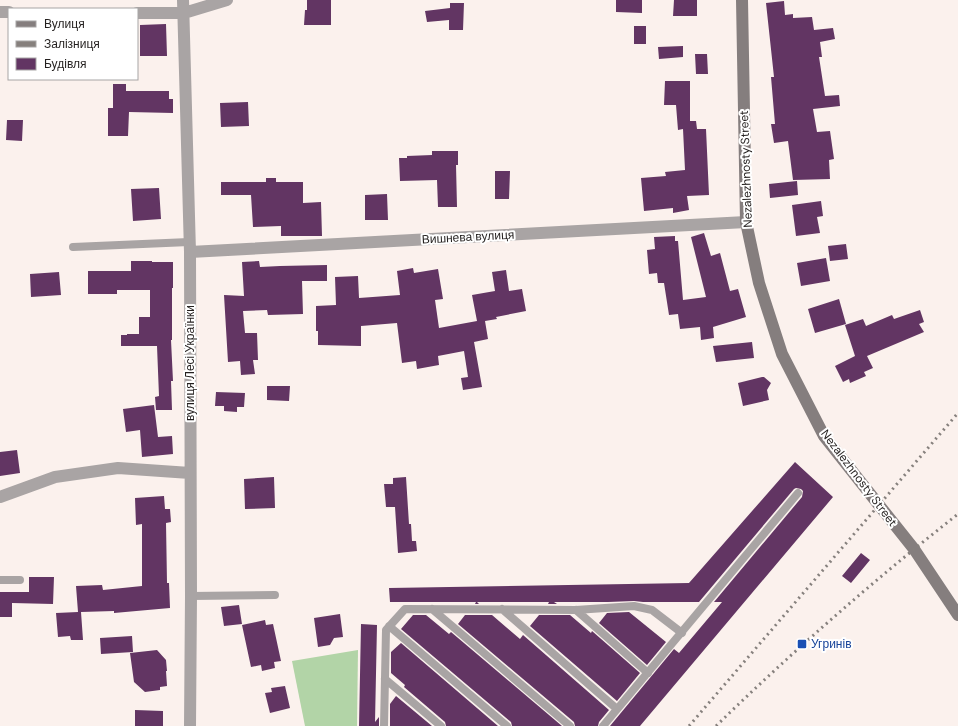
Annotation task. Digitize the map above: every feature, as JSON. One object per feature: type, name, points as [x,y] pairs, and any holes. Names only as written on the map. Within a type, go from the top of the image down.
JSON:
[{"type":"street","name":"вулиця Лесі Українки","points":[[183,0],[189,247],[191,596],[190,726]]},
{"type":"street","points":[[138,13],[184,13],[227,0]]},
{"type":"street","name":"Nezalezhnosty Street","points":[[742,0],[746,222],[759,283],[782,354],[824,436],[914,549],[958,614]]},
{"type":"street","name":"Вишнева вулиця","points":[[189,247],[746,222]]},
{"type":"street","points":[[0,497],[55,477],[118,468],[190,473]]},
{"type":"lane","points":[[73,247],[189,247]]},
{"type":"lane","points":[[603,726],[798,493]]},
{"type":"lane","points":[[0,580],[20,580]]},
{"type":"lane","points":[[191,596],[274,595]]},
{"type":"lane","points":[[384,726],[386,630],[405,609],[576,610],[634,606],[652,610],[682,633]]},
{"type":"lane","points":[[432,609],[570,726]]},
{"type":"lane","points":[[502,609],[617,710]]},
{"type":"lane","points":[[576,610],[648,673]]},
{"type":"lane","points":[[389,626],[507,726]]},
{"type":"lane","points":[[384,679],[441,726]]},
{"type":"green space","points":[[358,650],[357,726],[305,726],[292,661]]},
{"type":"building","points":[[307,0],[331,0],[331,25],[304,25]]},
{"type":"building","points":[[616,0],[642,0],[642,13],[616,12]]},
{"type":"building","points":[[674,0],[697,0],[697,16],[673,16]]},
{"type":"building","points":[[784,1],[785,15],[793,14],[793,18],[812,17],[814,30],[833,28],[835,39],[820,42],[822,57],[819,57],[825,96],[839,95],[840,106],[813,109],[817,132],[830,131],[834,159],[829,160],[830,179],[793,180],[788,141],[774,143],[771,124],[775,124],[771,77],[774,77],[766,3]]},
{"type":"building","points":[[450,3],[464,3],[463,30],[449,30],[449,20],[427,22],[425,11],[450,8]]},
{"type":"building","points":[[166,24],[167,56],[140,56],[140,25]]},
{"type":"building","points":[[634,26],[646,26],[646,44],[634,44]]},
{"type":"building","points":[[683,46],[683,57],[659,59],[658,47]]},
{"type":"building","points":[[695,54],[707,54],[708,74],[696,74]]},
{"type":"building","points":[[665,81],[690,81],[690,121],[696,121],[697,129],[706,129],[709,195],[687,196],[689,210],[673,213],[673,208],[644,211],[641,178],[666,176],[665,172],[685,170],[683,129],[678,130],[676,105],[664,105]]},
{"type":"building","points":[[113,84],[126,84],[126,91],[169,91],[169,99],[173,99],[173,113],[129,112],[128,136],[108,136],[108,108],[113,108]]},
{"type":"building","points":[[248,102],[249,126],[221,127],[220,103]]},
{"type":"building","points":[[7,120],[23,120],[22,141],[6,140]]},
{"type":"building","points":[[432,151],[458,151],[458,165],[456,165],[457,207],[438,207],[437,180],[400,181],[399,158],[407,158],[407,156],[432,155]]},
{"type":"building","points":[[495,171],[510,171],[509,199],[495,199]]},
{"type":"building","points":[[266,178],[276,178],[276,182],[303,182],[303,203],[321,202],[322,236],[281,236],[281,226],[253,227],[251,195],[221,195],[221,182],[266,182]]},
{"type":"building","points":[[797,181],[798,195],[770,198],[769,184]]},
{"type":"building","points":[[159,188],[161,219],[133,221],[131,189]]},
{"type":"building","points":[[387,194],[388,220],[365,220],[365,195]]},
{"type":"building","points":[[821,201],[823,216],[817,217],[820,233],[796,236],[792,205]]},
{"type":"building","points":[[704,233],[711,256],[720,253],[730,291],[738,289],[746,317],[713,327],[714,338],[701,340],[700,327],[680,329],[678,314],[669,315],[664,283],[658,283],[657,273],[649,274],[647,250],[655,249],[654,237],[675,236],[675,241],[678,241],[683,300],[706,297],[691,237]]},
{"type":"building","points":[[846,244],[848,259],[830,261],[828,246]]},
{"type":"building","points":[[826,258],[830,281],[801,286],[797,263]]},
{"type":"building","points":[[131,261],[173,262],[171,340],[173,381],[171,381],[172,410],[156,410],[155,397],[159,396],[157,346],[121,346],[121,335],[139,334],[139,317],[150,317],[150,290],[117,290],[117,294],[88,294],[88,271],[131,271]]},
{"type":"building","points":[[259,261],[260,267],[327,265],[327,281],[302,281],[303,314],[268,315],[267,310],[243,311],[245,333],[257,333],[258,360],[253,360],[255,374],[241,375],[240,361],[228,362],[224,295],[244,296],[242,262]]},
{"type":"building","points":[[413,268],[414,273],[438,269],[443,299],[435,300],[439,328],[477,321],[472,295],[495,291],[492,272],[506,270],[509,291],[522,289],[526,311],[496,317],[497,319],[485,321],[488,339],[474,342],[482,387],[463,390],[461,378],[468,377],[464,351],[438,356],[439,365],[417,369],[416,361],[402,363],[397,323],[361,326],[361,346],[318,345],[318,331],[316,331],[316,306],[336,305],[335,277],[358,276],[359,298],[400,295],[397,271]]},
{"type":"building","points":[[59,272],[61,295],[31,297],[30,274]]},
{"type":"building","points":[[839,299],[846,324],[815,333],[808,309]]},
{"type":"building","points":[[920,310],[924,322],[919,324],[924,332],[867,356],[873,368],[864,372],[866,376],[850,383],[849,379],[843,382],[835,366],[855,356],[845,325],[863,319],[866,326],[892,315],[894,319]]},
{"type":"building","points":[[752,342],[754,358],[716,362],[713,346]]},
{"type":"building","points":[[762,377],[771,383],[767,390],[769,400],[743,406],[738,383]]},
{"type":"building","points":[[267,386],[290,386],[289,401],[267,400]]},
{"type":"building","points":[[216,392],[245,393],[244,407],[237,407],[237,412],[224,411],[224,406],[215,406]]},
{"type":"building","points":[[154,405],[158,437],[172,436],[173,454],[142,457],[140,430],[126,432],[123,409]]},
{"type":"building","points":[[17,450],[20,473],[0,476],[0,452]]},
{"type":"building","points":[[795,462],[833,497],[640,726],[610,726],[674,649],[679,653],[722,602],[714,602],[802,497],[803,491],[801,489],[794,489],[699,602],[554,602],[557,604],[548,604],[549,602],[477,602],[479,604],[475,604],[476,602],[390,602],[389,588],[689,583]]},
{"type":"building","points":[[274,477],[275,508],[245,509],[244,479]]},
{"type":"building","points":[[406,477],[409,524],[411,524],[412,541],[416,541],[417,551],[398,553],[395,507],[386,507],[384,484],[393,484],[393,478]]},
{"type":"building","points":[[164,496],[165,509],[170,509],[171,522],[166,523],[167,583],[169,583],[170,608],[114,613],[114,611],[81,612],[83,640],[71,640],[70,636],[58,637],[56,613],[78,612],[76,586],[102,585],[103,590],[142,586],[142,524],[136,525],[135,498]]},
{"type":"building","points":[[861,553],[870,560],[851,583],[842,576]]},
{"type":"building","points":[[29,577],[54,577],[53,604],[12,603],[12,617],[0,617],[0,592],[29,592]]},
{"type":"building","points":[[239,605],[242,624],[224,626],[221,607]]},
{"type":"building","points":[[629,612],[666,642],[647,665],[599,623],[607,613]]},
{"type":"building","points":[[340,614],[343,637],[334,638],[330,645],[318,647],[314,618]]},
{"type":"building","points":[[413,615],[426,615],[449,634],[451,632],[562,726],[512,726],[511,722],[401,629]]},
{"type":"building","points":[[465,615],[492,615],[520,639],[523,635],[609,710],[599,722],[598,726],[575,726],[574,722],[458,624]]},
{"type":"building","points":[[539,615],[570,615],[591,633],[592,631],[640,673],[617,701],[530,626]]},
{"type":"building","points":[[265,620],[266,625],[273,624],[281,661],[274,662],[275,668],[262,671],[261,665],[251,667],[242,625]]},
{"type":"building","points":[[361,624],[377,625],[375,722],[379,717],[379,726],[359,726]]},
{"type":"building","points":[[132,636],[133,652],[101,654],[100,638]]},
{"type":"building","points":[[401,643],[498,726],[446,726],[445,722],[404,687],[405,685],[391,673],[391,652]]},
{"type":"building","points":[[157,650],[166,660],[167,686],[160,687],[160,690],[145,692],[134,682],[130,653]]},
{"type":"building","points":[[285,686],[290,708],[270,713],[265,693],[272,692],[271,688]]},
{"type":"building","points":[[396,696],[432,726],[390,726],[390,704]]},
{"type":"building","points":[[135,710],[163,711],[163,726],[135,726]]},
{"type":"railway","points":[[689,726],[958,413]]},
{"type":"railway","points":[[716,726],[834,617],[958,514]]},
{"type":"place","name":"Угринів","points":[[802,644]]}]
